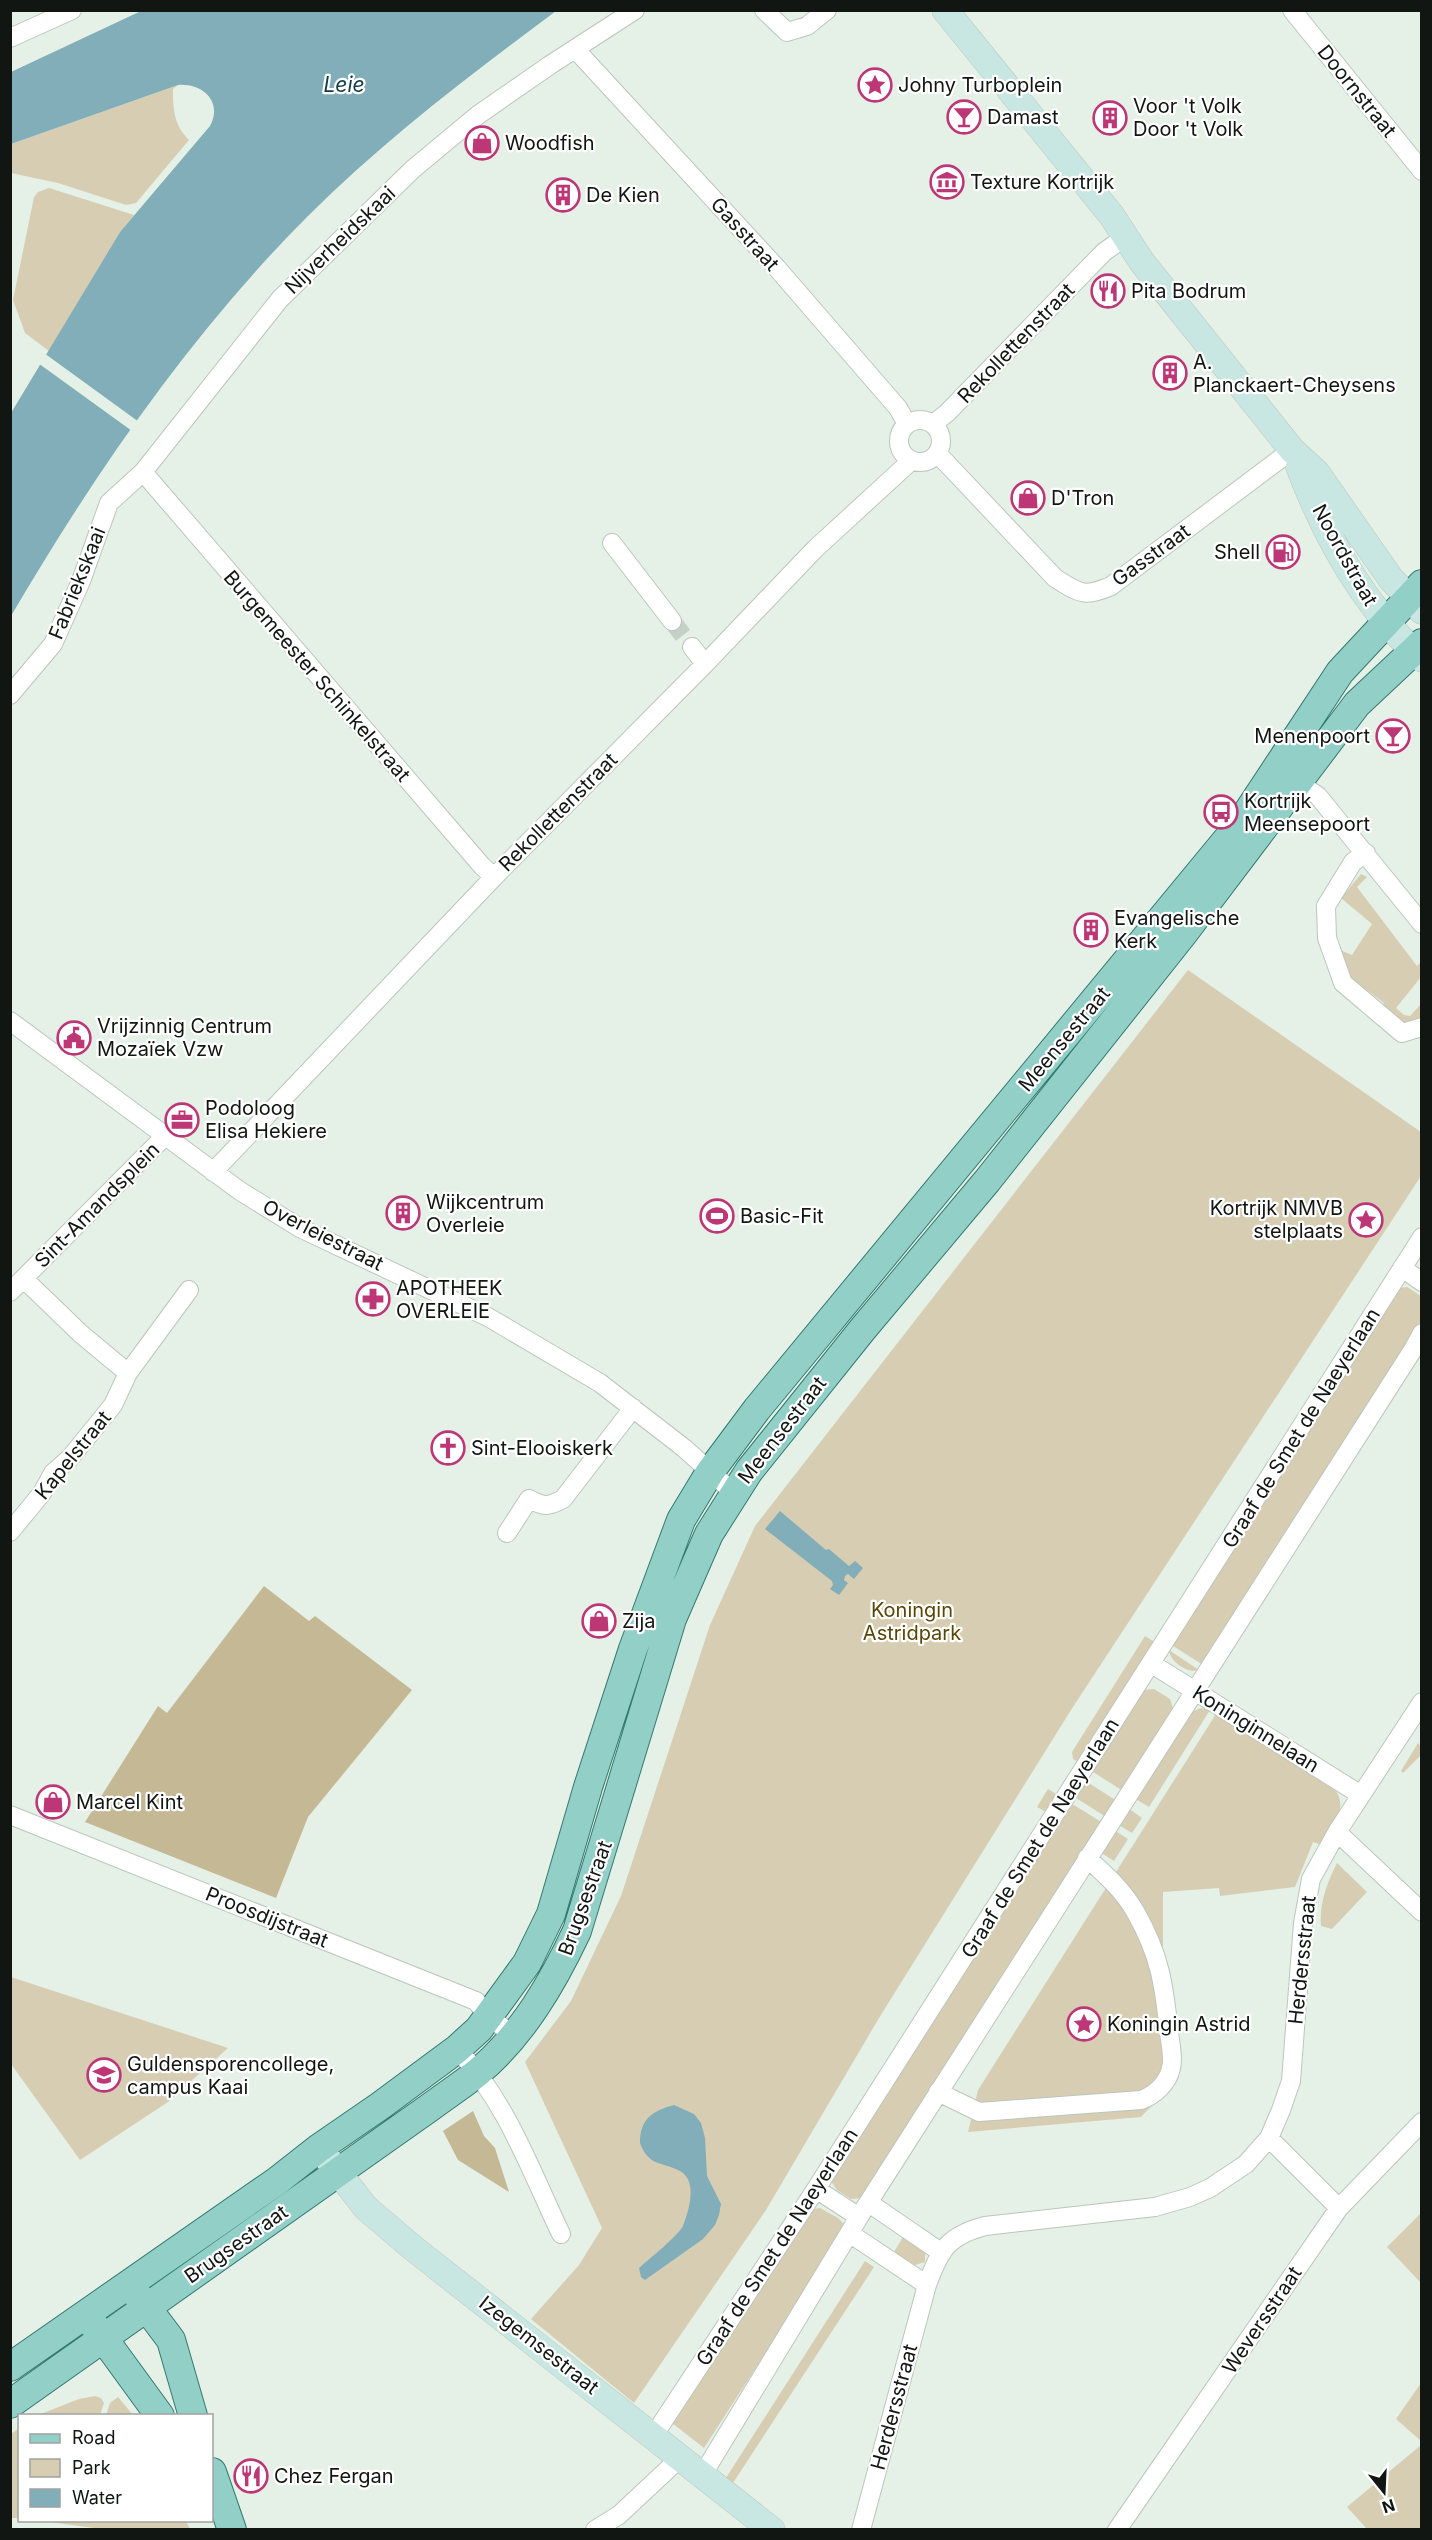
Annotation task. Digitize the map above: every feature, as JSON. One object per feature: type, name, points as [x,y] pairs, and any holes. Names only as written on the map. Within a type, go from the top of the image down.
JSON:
[{"type":"main road","name":"Meensestraat","points":[[710,1472],[757,1409],[1239,825],[1333,682],[1385,622],[1417,598]]},
{"type":"main road","name":"Meensestraat","points":[[734,1493],[800,1405],[987,1181],[1183,934],[1357,704],[1418,651]]},
{"type":"main road","name":"Brugsestraat","points":[[10,2367],[169,2259],[319,2148],[380,2106],[457,2049],[488,2016],[527,1963],[551,1914],[588,1787],[633,1648],[681,1520],[710,1472]]},
{"type":"main road","name":"Brugsestraat","points":[[10,2403],[478,2072],[513,2035],[559,1969],[577,1931],[672,1618],[709,1534],[734,1493]]},
{"type":"main road","points":[[129,2284],[171,2340],[193,2414]]},
{"type":"main road","points":[[86,2315],[159,2414]]},
{"type":"main road","points":[[213,2475],[232,2529]]},
{"type":"main road","points":[[213,2513],[222,2529]]},
{"type":"street","points":[[10,38],[72,10]]},
{"type":"street","name":"Nijverheidskaai","points":[[143,472],[280,299],[413,168],[478,115],[635,10]]},
{"type":"street","points":[[764,10],[787,32],[807,26],[827,10]]},
{"type":"street","name":"Noordstraat","points":[[945,10],[1112,216],[1125,237],[1292,450],[1317,473],[1391,579],[1417,598]]},
{"type":"street","name":"Doornstraat","points":[[1293,10],[1422,171]]},
{"type":"street","name":"Gasstraat","points":[[576,50],[776,267],[898,408],[907,424]]},
{"type":"street","name":"Rekollettenstraat","points":[[933,424],[947,413],[1104,252],[1125,237]]},
{"type":"street","points":[[920,420],[933,424],[940,435],[940,448],[930,460],[921,462],[912,460],[901,451],[899,436],[907,424],[920,420]]},
{"type":"street","name":"Gasstraat","points":[[937,453],[1054,578],[1073,590],[1092,594],[1111,586],[1292,450]]},
{"type":"street","name":"Noordstraat","points":[[1292,450],[1305,482],[1350,572],[1385,622],[1418,651]]},
{"type":"street","name":"Rekollettenstraat","points":[[213,1172],[494,877],[705,664],[815,549],[912,460]]},
{"type":"street","name":"Fabriekskaai","points":[[10,695],[53,644],[71,607],[110,503],[143,472]]},
{"type":"street","name":"Burgemeester Schinkelstraat","points":[[143,472],[310,669],[494,877]]},
{"type":"street","points":[[612,543],[672,621]]},
{"type":"street","points":[[692,647],[705,664]]},
{"type":"street","points":[[1298,782],[1318,796],[1422,924]]},
{"type":"street","points":[[1366,853],[1353,862],[1326,906],[1327,938],[1343,983],[1402,1033],[1422,1028]]},
{"type":"street","name":"Overleiestraat","points":[[10,1021],[213,1172],[300,1228],[488,1317],[600,1383],[734,1493]]},
{"type":"street","name":"Sint-Amandsplein","points":[[128,1373],[81,1334],[24,1279],[165,1136]]},
{"type":"street","name":"Graaf de Smet de Naeyerlaan","points":[[654,2435],[816,2189],[1422,1238]]},
{"type":"street","points":[[1402,1269],[1422,1282]]},
{"type":"street","points":[[10,1292],[24,1279]]},
{"type":"street","points":[[128,1373],[189,1290]]},
{"type":"street","points":[[703,2474],[938,2092],[1402,1368],[1422,1333]]},
{"type":"street","name":"Kapelstraat","points":[[10,1532],[42,1493],[53,1473],[70,1458],[113,1405],[128,1373]]},
{"type":"street","points":[[507,1533],[529,1499],[542,1507],[549,1507],[563,1499],[633,1408]]},
{"type":"street","name":"Koninginnelaan","points":[[1152,1664],[1361,1795]]},
{"type":"street","name":"Herdersstraat","points":[[861,2529],[927,2285],[935,2264],[950,2240],[963,2231],[985,2226],[1155,2207],[1190,2198],[1210,2188],[1246,2164],[1269,2138],[1291,2081],[1303,1923],[1311,1879],[1337,1832],[1422,1702]]},
{"type":"street","name":"Proosdijstraat","points":[[10,1815],[476,2001],[488,2016],[513,2035]]},
{"type":"street","points":[[1337,1832],[1422,1912]]},
{"type":"street","points":[[938,2092],[969,2109],[979,2112],[996,2112],[1141,2100],[1159,2090],[1166,2080],[1171,2070],[1171,2056],[1164,1984],[1157,1959],[1135,1911],[1110,1878],[1088,1858]]},
{"type":"street","points":[[457,2049],[478,2072],[495,2096],[561,2234]]},
{"type":"street","name":"Weversstraat","points":[[1117,2529],[1339,2208],[1422,2122]]},
{"type":"street","points":[[1269,2138],[1339,2208]]},
{"type":"street","name":"Izegemsestraat","points":[[319,2148],[366,2208],[413,2248],[772,2529]]},
{"type":"street","points":[[816,2189],[859,2218],[927,2285]]},
{"type":"street","points":[[859,2218],[942,2253]]},
{"type":"street","points":[[595,2529],[619,2515],[681,2457]]},
{"type":"green space","points":[[178,85],[173,89],[175,117],[180,129],[189,140],[136,203],[126,205],[58,183],[11,173],[11,144]]},
{"type":"green space","points":[[49,188],[134,215],[120,232],[49,351],[25,333],[13,300],[34,197],[38,192]]},
{"type":"green space","points":[[1361,874],[1367,877],[1357,887],[1417,966],[1421,962],[1421,977],[1396,1008],[1404,1015],[1410,1016],[1421,1004],[1421,1018],[1416,1023],[1402,1024],[1380,1008],[1384,1003],[1341,970],[1338,949],[1352,955],[1372,924],[1341,898]]},
{"type":"green space","name":"Koningin Astridpark","points":[[1188,970],[1421,1132],[1421,1176],[1071,1710],[879,2018],[766,2210],[634,2403],[531,2319],[579,2265],[602,2228],[525,2062],[571,2001],[621,1896],[710,1625],[755,1526]]},
{"type":"green space","points":[[1407,1287],[1421,1296],[1421,1322],[1203,1665],[1170,1644],[1399,1288]]},
{"type":"green space","points":[[1145,1636],[1156,1643],[1080,1763],[1073,1759],[1072,1752]]},
{"type":"green space","points":[[1169,1650],[1199,1670],[1185,1669],[1180,1666],[1173,1659]]},
{"type":"green space","points":[[1154,1689],[1170,1699],[1173,1708],[1123,1791],[1090,1770],[1143,1690]]},
{"type":"green space","points":[[1201,1708],[1210,1710],[1149,1807],[1134,1798],[1187,1714]]},
{"type":"green space","points":[[1216,1714],[1336,1791],[1340,1805],[1333,1825],[1319,1844],[1313,1842],[1295,1887],[1220,1896],[1219,1888],[1163,1892],[1163,1996],[1170,2057],[1156,2101],[1141,2117],[968,2132],[978,2090]]},
{"type":"green space","points":[[1418,1743],[1421,1747],[1421,1755],[1403,1773],[1401,1771]]},
{"type":"green space","points":[[1084,1780],[1117,1801],[1106,1817],[1073,1796]]},
{"type":"green space","points":[[1048,1789],[1058,1795],[1048,1813],[1037,1807]]},
{"type":"green space","points":[[1069,1802],[1103,1823],[863,2198],[851,2199],[837,2190],[831,2181]]},
{"type":"green space","points":[[1128,1808],[1142,1818],[1132,1833],[1117,1824]]},
{"type":"green space","points":[[1114,1830],[1128,1839],[1114,1861],[1100,1852]]},
{"type":"green space","points":[[1337,1863],[1367,1892],[1332,1929],[1321,1926],[1321,1910],[1327,1886]]},
{"type":"green space","name":"Guldensporencollege, campus Kaai","points":[[11,1977],[228,2048],[168,2102],[80,2160],[11,2064]]},
{"type":"green space","points":[[820,2208],[843,2223],[842,2234],[704,2448],[672,2423],[813,2209]]},
{"type":"green space","points":[[1421,2213],[1421,2283],[1387,2247]]},
{"type":"green space","points":[[903,2237],[925,2252],[925,2262],[915,2265],[894,2252]]},
{"type":"green space","points":[[865,2261],[874,2267],[731,2486],[724,2481]]},
{"type":"green space","points":[[1421,2383],[1421,2441],[1396,2419]]},
{"type":"green space","points":[[95,2396],[101,2398],[104,2403],[100,2414],[41,2414],[79,2399]]},
{"type":"green space","points":[[118,2397],[132,2414],[106,2414],[110,2403]]},
{"type":"green space","points":[[18,2429],[18,2518],[10,2518],[11,2434]]},
{"type":"green space","points":[[1421,2445],[1421,2529],[1367,2529],[1347,2507]]},
{"type":"green space","points":[[49,2522],[186,2522],[190,2529],[109,2530]]},
{"type":"shaded area","points":[[264,1586],[309,1621],[315,1616],[412,1690],[308,1817],[276,1898],[85,1822],[158,1706],[167,1713]]},
{"type":"shaded area","points":[[473,2111],[484,2136],[495,2148],[509,2192],[458,2160],[443,2131]]},
{"type":"water","name":"Leie","points":[[141,11],[556,11],[397,135],[337,188],[265,261],[184,357],[147,407],[76,510],[11,616],[11,413],[120,232],[210,126],[214,109],[212,102],[203,91],[187,85],[178,85],[11,144],[11,72]]},
{"type":"water","points":[[780,1511],[826,1550],[829,1549],[849,1566],[855,1561],[863,1568],[854,1579],[848,1574],[845,1576],[844,1580],[848,1583],[839,1595],[830,1589],[833,1585],[832,1581],[765,1529]]},
{"type":"water","points":[[674,2105],[694,2114],[701,2123],[705,2138],[707,2176],[721,2204],[715,2225],[703,2239],[645,2280],[641,2277],[639,2268],[680,2230],[688,2212],[690,2189],[686,2176],[680,2171],[652,2160],[640,2143],[642,2128],[649,2117],[659,2110]]},
{"type":"pier","points":[[44,353],[139,422],[132,431],[38,363]]},
{"type":"tunnel","points":[[672,621],[692,647]]},
{"type":"place","name":"Johny Turboplein","points":[[875,85]]},
{"type":"place","name":"Damast","points":[[964,117]]},
{"type":"place","name":"Voor 't Volk Door 't Volk","points":[[1110,118]]},
{"type":"place","name":"Woodfish","points":[[482,143]]},
{"type":"place","name":"Texture Kortrijk","points":[[947,182]]},
{"type":"place","name":"De Kien","points":[[563,195]]},
{"type":"place","name":"Pita Bodrum","points":[[1108,291]]},
{"type":"place","name":"A. Planckaert-Cheysens","points":[[1170,373]]},
{"type":"place","name":"D'Tron","points":[[1028,498]]},
{"type":"place","name":"Shell","points":[[1283,552]]},
{"type":"place","name":"Menenpoort","points":[[1393,736]]},
{"type":"place","name":"Kortrijk Meensepoort","points":[[1221,812]]},
{"type":"place","name":"Evangelische Kerk","points":[[1091,930]]},
{"type":"place","name":"Vrijzinnig Centrum Mozaïek Vzw","points":[[74,1038]]},
{"type":"place","name":"Podoloog Elisa Hekiere","points":[[182,1120]]},
{"type":"place","name":"Wijkcentrum Overleie","points":[[403,1213]]},
{"type":"place","name":"Basic-Fit","points":[[717,1216]]},
{"type":"place","name":"Kortrijk NMVB stelplaats","points":[[1366,1220]]},
{"type":"place","name":"APOTHEEK OVERLEIE","points":[[373,1299]]},
{"type":"place","name":"Sint-Elooiskerk","points":[[448,1448]]},
{"type":"place","name":"Zija","points":[[599,1621]]},
{"type":"place","name":"Marcel Kint","points":[[53,1802]]},
{"type":"place","name":"Koningin Astrid","points":[[1084,2024]]},
{"type":"place","name":"Guldensporencollege, campus Kaai","points":[[104,2075]]},
{"type":"place","name":"Chez Fergan","points":[[251,2476]]}]
